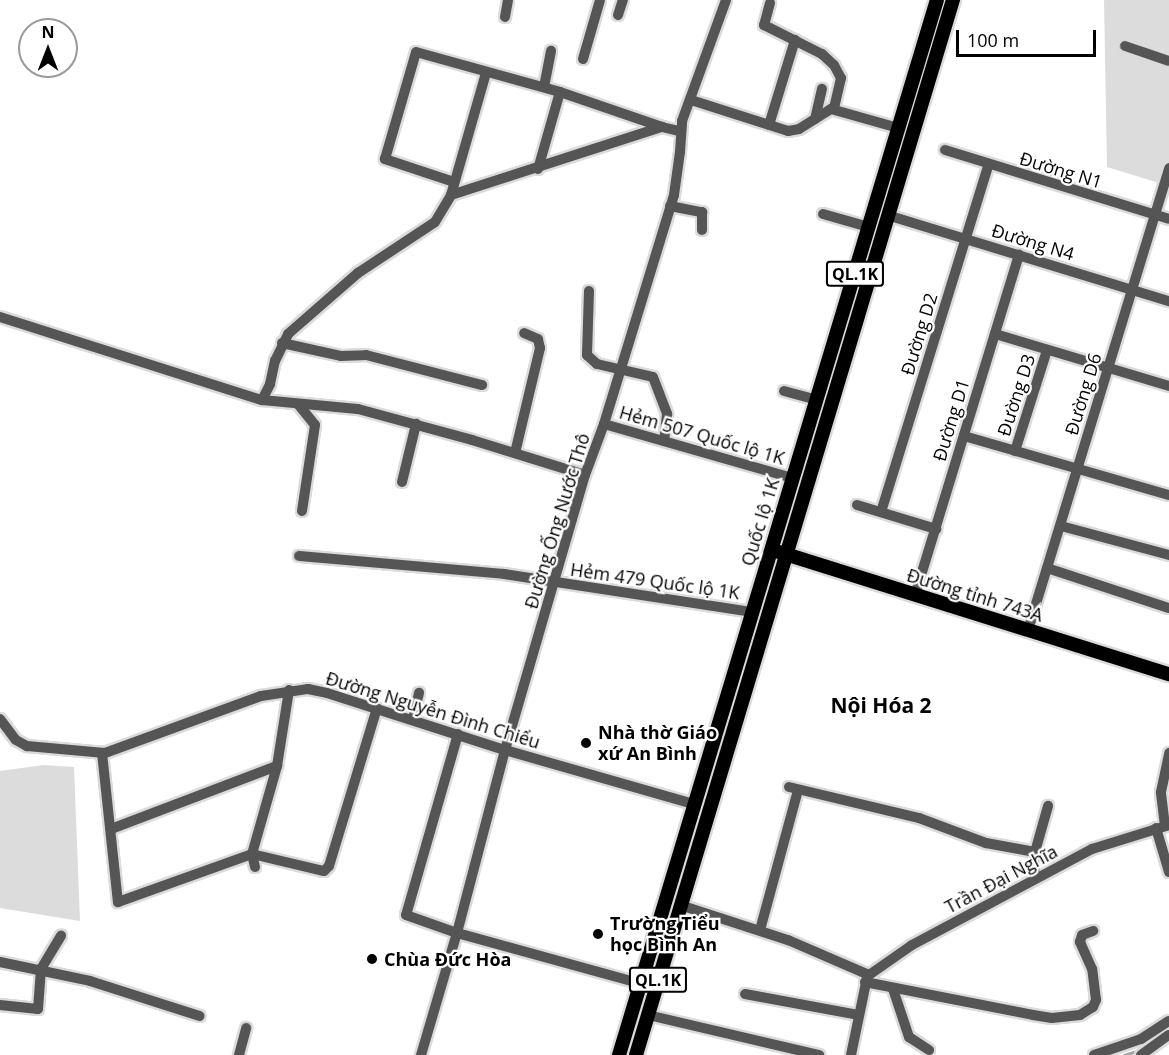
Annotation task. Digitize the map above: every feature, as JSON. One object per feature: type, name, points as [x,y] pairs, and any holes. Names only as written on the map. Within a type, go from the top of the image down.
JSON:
[{"type":"main road","name":"Quốc lộ 1K","points":[[619,1055],[937,0]]},
{"type":"main road","name":"Quốc lộ 1K","points":[[636,1055],[953,0]]},
{"type":"main road","name":"Đường tỉnh 743A","points":[[771,549],[1169,674]]},
{"type":"main road","points":[[693,804],[709,808]]},
{"type":"street","points":[[505,16],[508,0]]},
{"type":"street","points":[[583,59],[600,0]]},
{"type":"street","points":[[618,15],[623,0]]},
{"type":"street","name":"Đường Ống Nước Thô","points":[[421,1055],[457,933],[505,750],[585,475],[604,424],[670,206],[680,153],[680,131],[726,0]]},
{"type":"street","points":[[770,3],[764,25],[822,54],[834,65],[841,78],[834,109]]},
{"type":"street","points":[[769,125],[795,40]]},
{"type":"street","points":[[1125,46],[1169,61]]},
{"type":"street","points":[[544,87],[551,51]]},
{"type":"street","points":[[454,182],[386,160],[384,157],[416,52],[544,87],[680,131]]},
{"type":"street","points":[[262,400],[270,384],[282,343],[308,314],[358,273],[435,222],[451,195],[486,73]]},
{"type":"street","points":[[815,119],[822,89]]},
{"type":"street","points":[[538,169],[560,92]]},
{"type":"street","points":[[691,100],[792,131],[834,109],[898,128]]},
{"type":"street","points":[[451,195],[538,169],[662,127]]},
{"type":"street","name":"Đường N1","points":[[945,150],[1169,219]]},
{"type":"street","name":"Đường D2","points":[[881,512],[988,165]]},
{"type":"street","name":"Đường D6","points":[[1028,630],[1169,168]]},
{"type":"street","points":[[670,206],[700,211],[702,230]]},
{"type":"street","points":[[823,214],[869,227]]},
{"type":"street","name":"Đường N4","points":[[887,215],[1169,301]]},
{"type":"street","name":"Đường D1","points":[[915,595],[1019,255]]},
{"type":"street","points":[[589,291],[587,355],[597,364],[654,377],[667,414],[664,441]]},
{"type":"street","points":[[0,317],[262,400],[358,409],[585,475]]},
{"type":"street","points":[[515,453],[540,348],[538,339],[524,333]]},
{"type":"street","points":[[995,334],[1169,386]]},
{"type":"street","points":[[282,343],[341,356],[366,355],[482,385]]},
{"type":"street","name":"Đường D3","points":[[1015,451],[1047,350]]},
{"type":"street","points":[[784,391],[817,400]]},
{"type":"street","points":[[298,404],[315,425],[302,511]]},
{"type":"street","points":[[402,482],[416,424]]},
{"type":"street","name":"Hẻm 507 Quốc lộ 1K","points":[[604,424],[792,478]]},
{"type":"street","points":[[964,436],[1169,495]]},
{"type":"street","points":[[857,505],[936,529]]},
{"type":"street","points":[[1060,526],[1169,555]]},
{"type":"street","name":"Hẻm 479 Quốc lộ 1K","points":[[299,556],[504,574],[751,612]]},
{"type":"street","points":[[1047,568],[1169,608]]},
{"type":"street","points":[[255,867],[252,854],[277,766],[289,690]]},
{"type":"street","name":"Đường Nguyễn Đình Chiểu","points":[[0,719],[12,735],[27,746],[102,753],[116,750],[261,696],[289,690],[327,693],[505,750],[693,804]]},
{"type":"street","points":[[413,719],[419,693]]},
{"type":"street","points":[[102,753],[117,901],[120,902],[252,854],[318,871],[327,869],[377,708]]},
{"type":"street","points":[[458,734],[406,913],[408,917],[457,933],[639,983]]},
{"type":"street","points":[[1169,753],[1161,792],[1169,872]]},
{"type":"street","points":[[111,829],[277,766]]},
{"type":"street","points":[[760,930],[793,788],[919,818],[986,843],[1035,852]]},
{"type":"street","points":[[1034,879],[1035,852],[1048,806]]},
{"type":"street","name":"Trần Đại Nghĩa","points":[[867,979],[912,945],[1092,849],[1163,826]]},
{"type":"street","points":[[680,905],[820,952],[867,979],[893,989],[1052,1018],[1080,1015],[1093,1007],[1096,1000],[1092,969],[1080,942],[1082,934],[1093,932]]},
{"type":"street","points":[[0,1005],[38,1008],[41,969],[61,936]]},
{"type":"street","points":[[0,962],[90,981],[200,1016]]},
{"type":"street","points":[[851,1055],[867,979]]},
{"type":"street","points":[[893,989],[909,1036],[929,1050]]},
{"type":"street","points":[[745,994],[858,1015]]},
{"type":"street","points":[[648,1015],[779,1051],[819,1055]]},
{"type":"street","points":[[1094,1055],[1141,1039],[1169,1021]]},
{"type":"street","points":[[239,1055],[246,1028]]},
{"type":"street","points":[[1141,1055],[1169,1035]]},
{"type":"shaded area","points":[[1104,0],[1169,0],[1169,186],[1107,167]]},
{"type":"shaded area","points":[[43,765],[74,767],[80,921],[0,908],[0,771]]},
{"type":"waterway","points":[[1154,1040],[1169,1029]]},
{"type":"waterway","points":[[1124,1055],[1142,1049]]},
{"type":"place","name":"Nhà thờ Giáo xứ An Bình","points":[[586,743]]},
{"type":"place","name":"Trường Tiểu học Bình An","points":[[598,934]]},
{"type":"place","name":"Chùa Đức Hòa","points":[[372,959]]},
{"type":"district","name":"Nội Hóa 2","points":[[881,705]]}]
